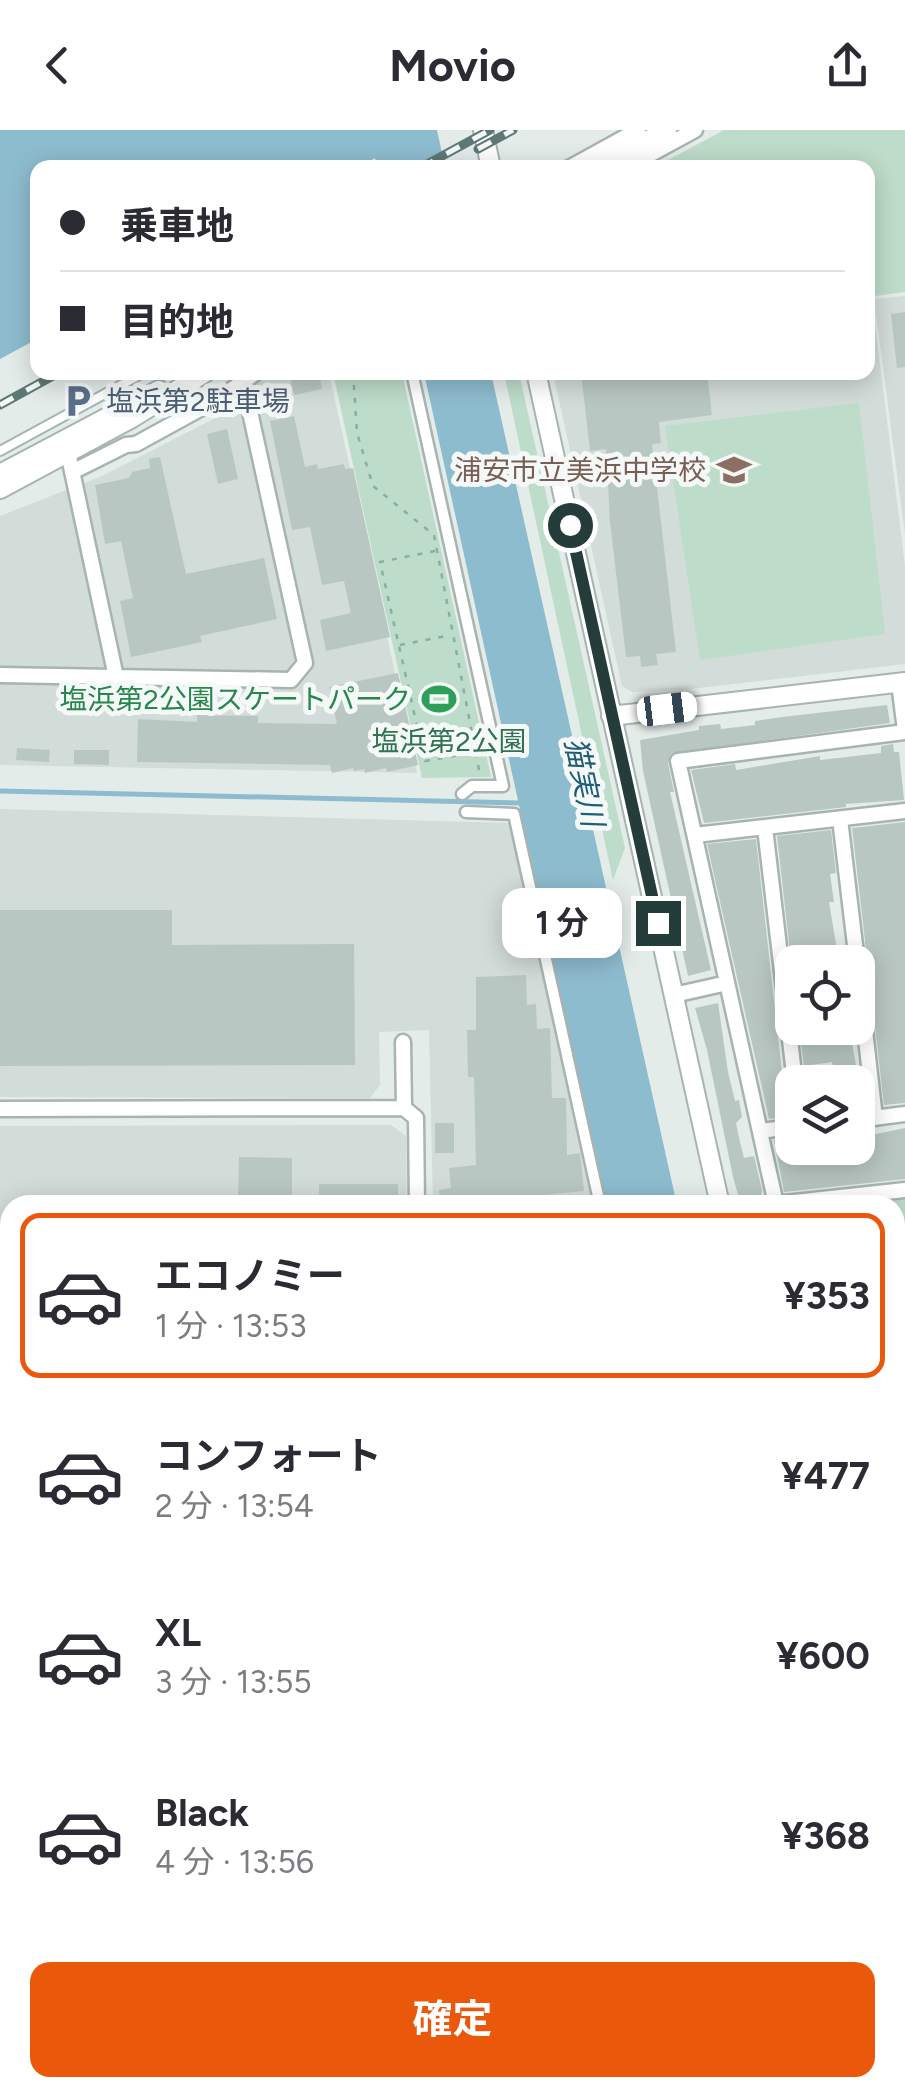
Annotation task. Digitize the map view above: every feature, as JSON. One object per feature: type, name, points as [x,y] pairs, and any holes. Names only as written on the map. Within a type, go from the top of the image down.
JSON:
[{"type":"street","points":[[483,130],[489,160]]},
{"type":"street","points":[[584,160],[638,130]]},
{"type":"street","points":[[626,160],[667,130]]},
{"type":"street","points":[[626,160],[695,130]]},
{"type":"street","points":[[0,489],[180,380]]},
{"type":"street","points":[[0,474],[66,446],[191,380]]},
{"type":"street","points":[[72,472],[126,445],[136,444],[244,380]]},
{"type":"street","points":[[0,674],[292,680],[305,664],[251,380]]},
{"type":"street","points":[[414,380],[503,786],[472,786],[462,794]]},
{"type":"street","points":[[538,380],[718,1195]]},
{"type":"street","points":[[66,446],[116,677]]},
{"type":"street","points":[[611,716],[902,682],[905,731],[678,761],[774,1195]]},
{"type":"street","points":[[694,835],[905,811]]},
{"type":"street","points":[[466,812],[514,814],[598,1195]]},
{"type":"street","points":[[840,819],[855,945]]},
{"type":"street","points":[[765,828],[793,1065]]},
{"type":"street","points":[[674,994],[728,983]]},
{"type":"street","points":[[403,1042],[404,1108]]},
{"type":"street","points":[[0,1109],[404,1108],[416,1118],[417,1195]]},
{"type":"street","points":[[875,1118],[905,1114]]},
{"type":"street","points":[[760,1130],[775,1129]]},
{"type":"street","points":[[859,1195],[905,1190]]},
{"type":"lane","points":[[0,451],[130,380]]},
{"type":"path","points":[[354,380],[357,433],[374,486],[434,535],[482,786]]},
{"type":"path","points":[[436,550],[380,562],[425,760],[477,752]]},
{"type":"path","points":[[399,646],[453,635]]},
{"type":"shaded area","points":[[905,296],[905,534],[875,307],[875,299]]},
{"type":"shaded area","name":"浦安市立美浜中学校","points":[[875,323],[905,567],[905,664],[691,689],[632,692],[622,686],[555,380],[875,380]]},
{"type":"shaded area","points":[[331,380],[417,773],[0,765],[0,516],[102,476],[225,413],[253,382]]},
{"type":"shaded area","points":[[0,809],[510,823],[592,1195],[433,1195],[429,1030],[379,1032],[380,1085],[370,1098],[0,1097]]},
{"type":"shaded area","points":[[391,1125],[406,1136],[407,1195],[0,1195],[0,1126]]},
{"type":"green space","points":[[724,130],[905,130],[905,292],[875,296],[875,160],[668,160]]},
{"type":"green space","name":"塩浜第2公園","points":[[335,380],[404,380],[491,777],[422,778]]},
{"type":"green space","points":[[506,380],[521,380],[625,848],[613,880]]},
{"type":"green space","points":[[859,403],[885,634],[700,660],[665,426]]},
{"type":"water","points":[[0,130],[437,130],[443,160],[30,160],[30,343],[0,359]]},
{"type":"water","points":[[426,380],[493,380],[675,1195],[605,1195]]},
{"type":"building","points":[[905,312],[905,367],[897,368],[891,314]]},
{"type":"building","points":[[291,380],[320,380],[322,389],[294,395]]},
{"type":"building","points":[[582,380],[708,380],[712,415],[659,422],[661,443],[652,444],[676,652],[656,654],[658,665],[641,667],[640,656],[626,657],[610,522],[606,449],[590,451]]},
{"type":"building","points":[[294,416],[305,467],[344,464],[345,469],[353,468],[390,637],[326,651],[320,620],[351,613],[344,581],[322,585],[310,527],[292,530],[270,421]]},
{"type":"building","points":[[227,429],[238,479],[218,484],[207,434]]},
{"type":"building","points":[[160,457],[186,574],[264,558],[277,619],[200,636],[202,642],[131,657],[120,601],[133,598],[121,541],[105,544],[95,485],[129,478],[132,472],[150,468],[149,459]]},
{"type":"building","points":[[398,673],[418,765],[387,772],[386,768],[365,773],[364,769],[353,768],[332,773],[330,765],[137,762],[138,719],[197,722],[197,715],[258,716],[258,723],[337,724],[329,687]]},
{"type":"building","points":[[887,705],[890,723],[671,754],[668,763],[674,792],[670,792],[711,970],[688,976],[643,771],[640,740],[699,730],[699,726],[720,724],[721,729],[782,717]]},
{"type":"building","points":[[893,744],[894,752],[899,752],[904,800],[704,823],[691,770],[735,764],[736,770],[820,756],[820,760],[881,753],[881,746]]},
{"type":"building","points":[[17,748],[50,750],[49,762],[16,760]]},
{"type":"building","points":[[74,750],[109,750],[109,765],[74,764]]},
{"type":"building","points":[[905,822],[905,1103],[884,1105],[875,1027],[875,945],[866,945],[852,828]]},
{"type":"building","points":[[831,830],[836,873],[830,874],[834,902],[829,902],[836,945],[789,945],[777,836]]},
{"type":"building","points":[[756,839],[775,1009],[775,1045],[779,1045],[781,1065],[775,1065],[775,1118],[769,1119],[707,844]]},
{"type":"building","points":[[0,910],[172,910],[172,945],[354,944],[355,1065],[0,1066]]},
{"type":"building","points":[[526,975],[527,1005],[536,1004],[537,1029],[550,1028],[552,1098],[566,1098],[567,1155],[580,1153],[584,1191],[440,1195],[439,1190],[451,1188],[449,1168],[476,1165],[474,1077],[468,1077],[467,1030],[476,1030],[476,977]]},
{"type":"building","points":[[718,1003],[728,1072],[742,1117],[736,1123],[740,1142],[744,1158],[754,1156],[761,1195],[738,1195],[695,1008]]},
{"type":"building","points":[[801,1045],[852,1045],[856,1065],[804,1065]]},
{"type":"building","points":[[435,1123],[454,1123],[454,1153],[435,1153]]},
{"type":"building","points":[[905,1128],[905,1179],[784,1192],[779,1165],[875,1165],[875,1134]]},
{"type":"building","points":[[239,1157],[292,1158],[292,1195],[238,1195]]},
{"type":"building","points":[[319,1184],[398,1184],[398,1195],[319,1195]]},
{"type":"waterway","points":[[0,791],[522,803]]},
{"type":"railway","points":[[435,160],[490,130]]},
{"type":"railway","points":[[478,149],[513,130]]},
{"type":"railway","points":[[0,405],[45,380]]},
{"type":"place","name":"塩浜第2駐車場","points":[[78,401]]},
{"type":"place","name":"浦安市立美浜中学校","points":[[734,470]]},
{"type":"place","name":"塩浜第2公園スケートパーク","points":[[439,699]]},
{"type":"route","points":[[570,525],[658,923]]},
{"type":"water label","name":"猫実川","points":[[584,782]]}]
